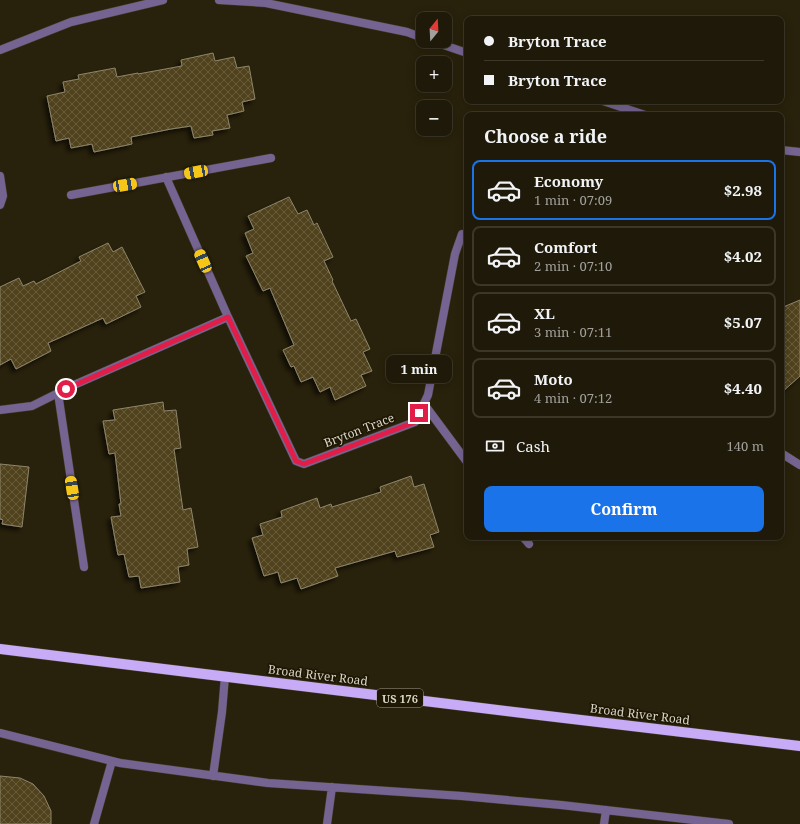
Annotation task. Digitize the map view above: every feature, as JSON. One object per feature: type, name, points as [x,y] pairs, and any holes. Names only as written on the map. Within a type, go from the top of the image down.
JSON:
[{"type":"main road","name":"Broad River Road","points":[[0,649],[800,746]]},
{"type":"street","points":[[0,50],[71,22],[163,0]]},
{"type":"street","points":[[218,0],[266,3],[407,32],[416,35]]},
{"type":"street","points":[[452,48],[464,52]]},
{"type":"street","points":[[612,104],[636,112]]},
{"type":"street","points":[[784,150],[800,152]]},
{"type":"street","points":[[71,195],[271,158]]},
{"type":"street","points":[[0,176],[3,196],[0,205]]},
{"type":"street","name":"Bryton Trace","points":[[166,177],[228,317],[296,461],[304,464],[415,422],[428,396],[455,254],[462,234],[464,235]]},
{"type":"street","points":[[0,410],[32,406],[228,317]]},
{"type":"street","points":[[58,393],[84,567]]},
{"type":"street","points":[[424,404],[464,458]]},
{"type":"street","points":[[784,455],[800,464]]},
{"type":"street","points":[[213,776],[226,676]]},
{"type":"street","points":[[0,733],[112,762],[268,783],[470,797],[729,824]]},
{"type":"street","points":[[94,824],[112,762]]},
{"type":"street","points":[[327,824],[332,787]]},
{"type":"street","points":[[604,824],[606,810]]},
{"type":"building","points":[[213,53],[215,61],[234,57],[237,68],[249,66],[255,99],[242,102],[244,111],[227,115],[230,128],[212,131],[213,135],[194,138],[191,126],[171,129],[131,137],[132,144],[94,152],[92,144],[71,148],[69,138],[56,141],[47,96],[65,92],[63,82],[79,79],[78,75],[115,68],[117,77],[182,66],[181,60]]},
{"type":"building","points":[[289,197],[298,214],[307,210],[314,225],[317,223],[333,257],[324,261],[333,280],[332,281],[351,321],[356,319],[370,349],[363,352],[372,371],[361,375],[366,386],[335,400],[330,387],[320,392],[313,377],[301,382],[294,366],[291,367],[283,350],[294,345],[270,288],[263,291],[246,256],[253,253],[245,233],[254,229],[248,216]]},
{"type":"building","points":[[108,243],[113,252],[122,247],[145,292],[136,296],[141,307],[106,324],[103,318],[48,343],[51,351],[16,369],[11,359],[0,365],[0,287],[19,278],[23,286],[34,281],[36,284],[81,261],[79,257]]},
{"type":"building","points":[[800,300],[800,376],[784,390],[784,307]]},
{"type":"building","points":[[163,402],[164,411],[176,410],[181,448],[174,449],[183,510],[191,508],[198,547],[187,549],[189,565],[178,567],[180,582],[141,588],[139,576],[129,577],[124,554],[118,555],[111,517],[121,516],[119,504],[121,504],[115,453],[109,454],[103,421],[115,420],[113,410]]},
{"type":"building","points":[[0,464],[29,467],[22,527],[2,524],[3,520],[0,519]]},
{"type":"building","points":[[411,476],[414,487],[424,484],[439,532],[430,535],[434,547],[397,557],[395,551],[335,568],[338,576],[301,589],[297,578],[281,583],[278,572],[264,576],[252,538],[263,535],[260,524],[282,517],[281,511],[317,498],[320,508],[331,504],[332,507],[381,492],[380,487]]},
{"type":"building","points":[[0,776],[20,778],[33,784],[44,796],[51,811],[51,824],[0,824]]},
{"type":"route","points":[[66,389],[228,317],[296,461],[304,464],[415,422],[419,413]]}]
